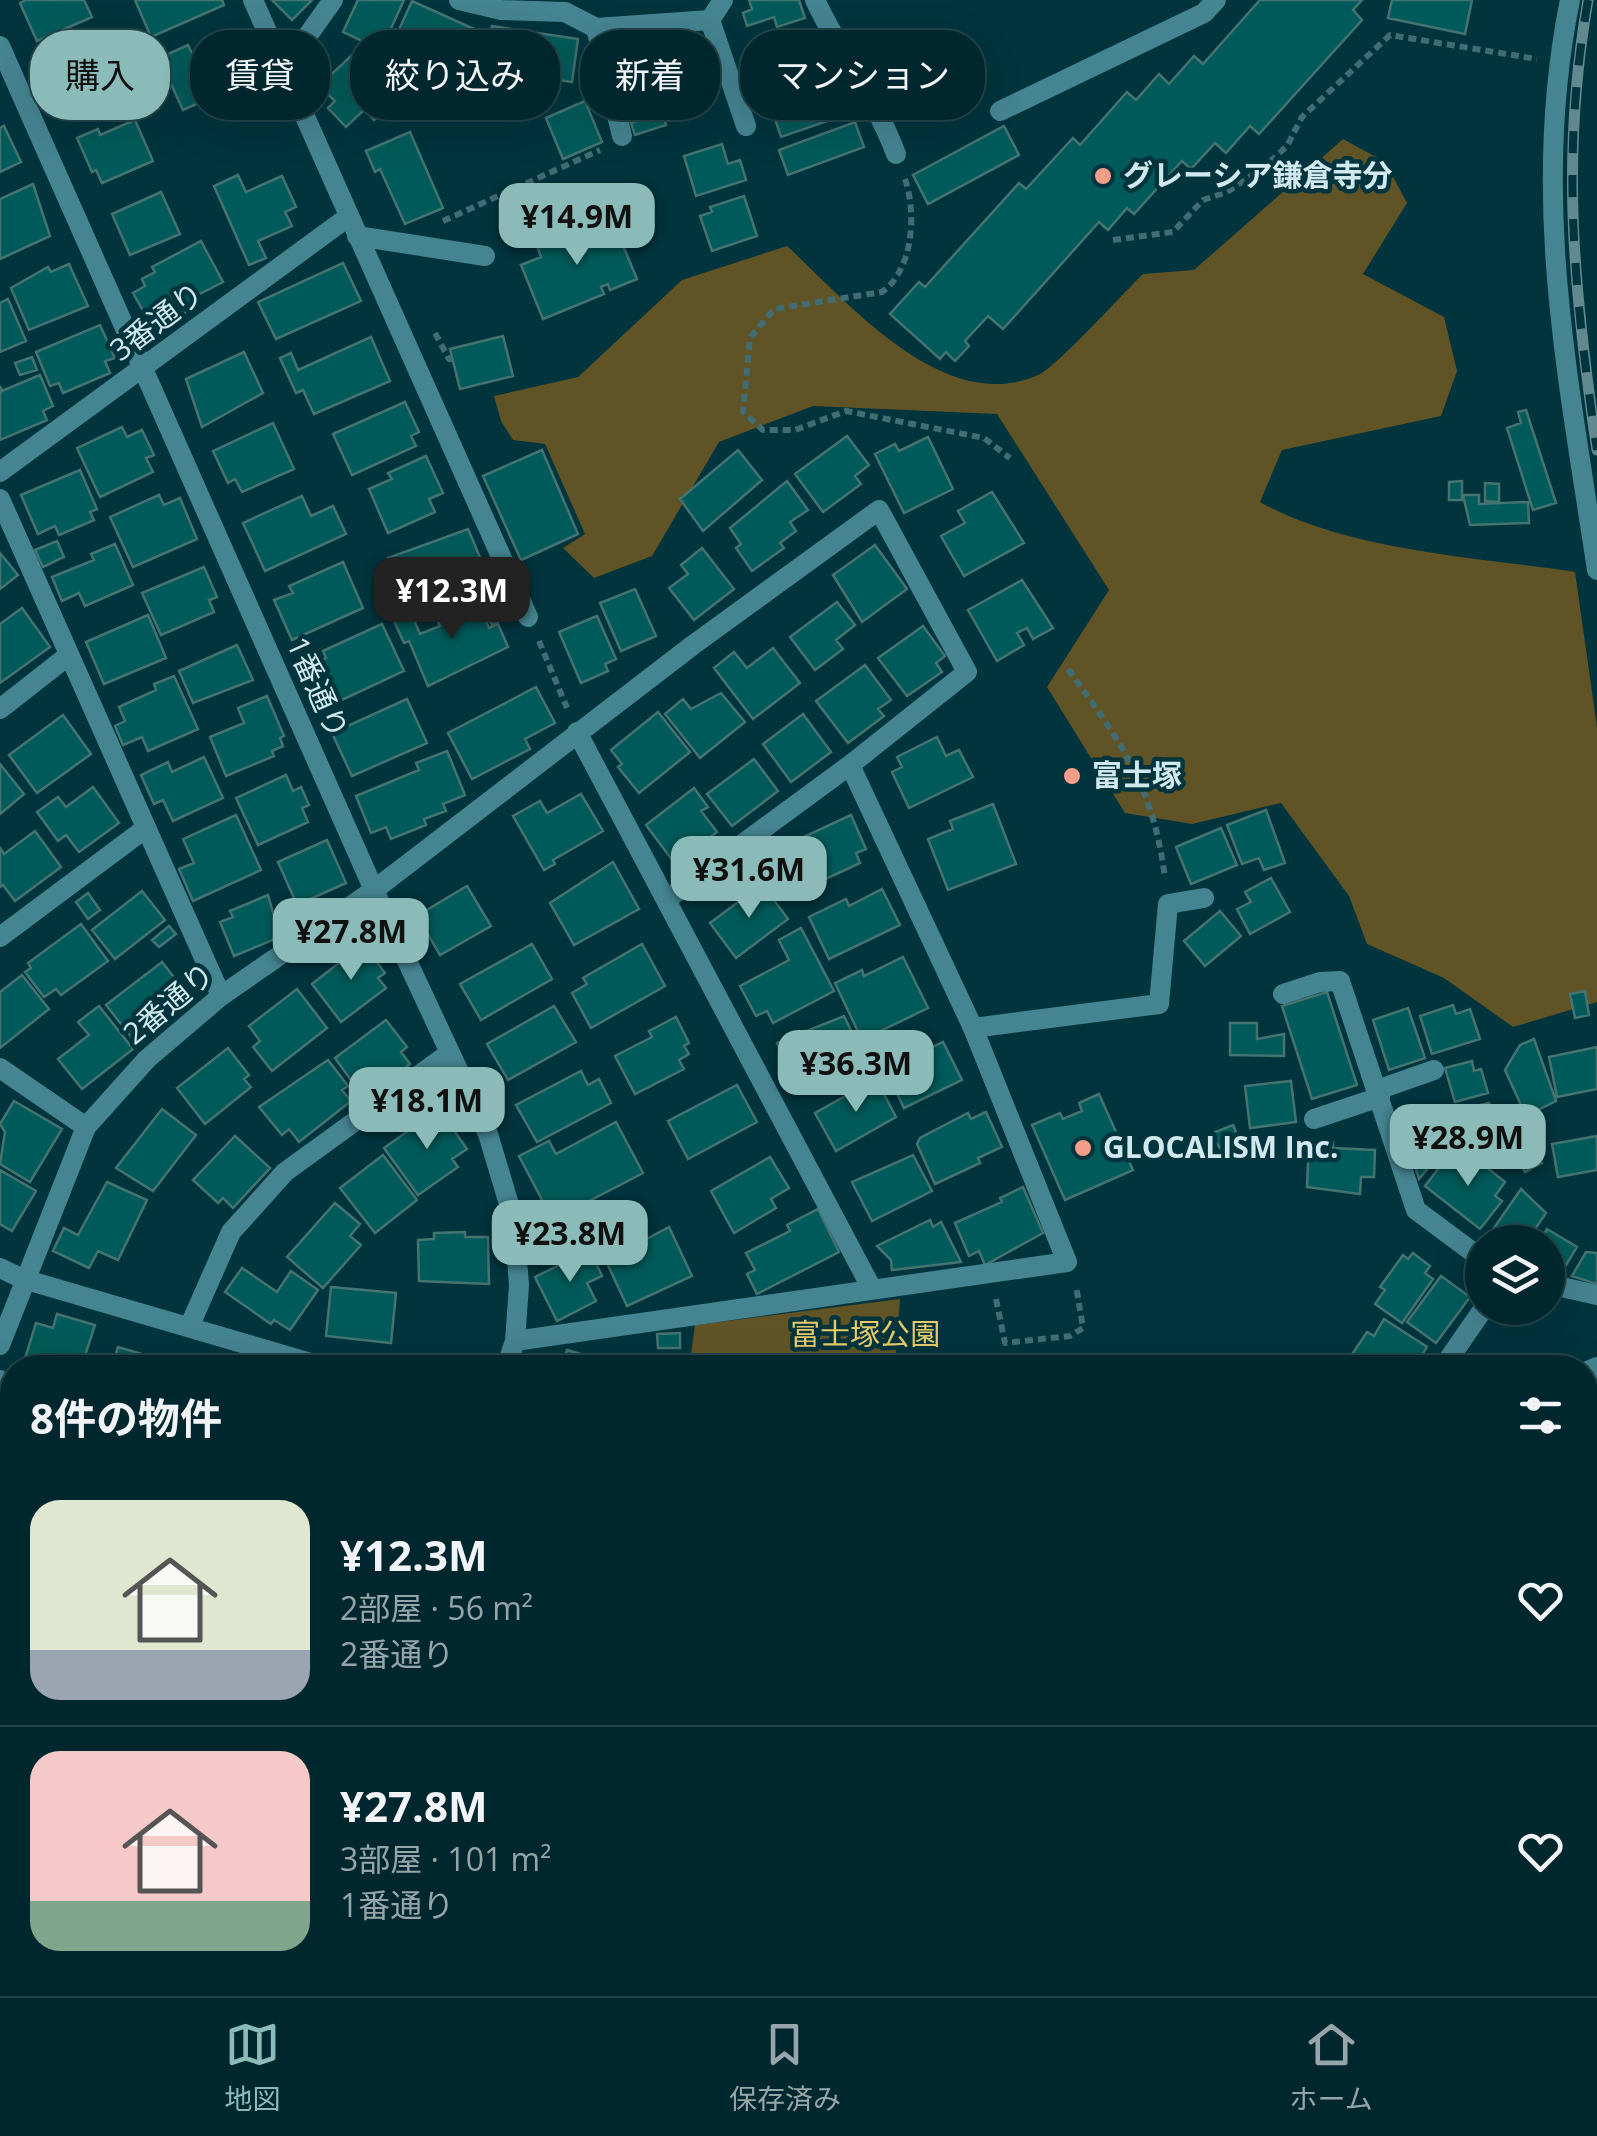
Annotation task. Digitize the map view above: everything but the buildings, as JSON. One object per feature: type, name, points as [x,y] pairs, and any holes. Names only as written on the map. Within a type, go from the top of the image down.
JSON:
[{"type":"street","points":[[253,0],[266,30]]},
{"type":"street","points":[[312,30],[333,0]]},
{"type":"street","points":[[459,0],[501,10],[565,12],[596,28],[710,20]]},
{"type":"street","points":[[710,20],[723,0]]},
{"type":"street","points":[[814,0],[838,47],[879,108],[896,154]]},
{"type":"street","points":[[1000,110],[1204,13],[1216,0]]},
{"type":"street","points":[[1570,0],[1558,63],[1551,242],[1597,570]]},
{"type":"street","points":[[710,20],[746,126]]},
{"type":"street","points":[[596,28],[622,136]]},
{"type":"street","name":"1番通り","points":[[0,46],[374,890],[488,1134],[514,1221],[519,1284],[510,1355]]},
{"type":"street","points":[[306,120],[528,617]]},
{"type":"street","points":[[352,227],[486,256]]},
{"type":"street","name":"3番通り","points":[[0,472],[352,227]]},
{"type":"street","points":[[0,499],[221,996]]},
{"type":"street","name":"2番通り","points":[[0,1345],[22,1279],[86,1127],[147,1059],[221,996],[374,890],[577,732],[878,510],[966,672],[850,765]]},
{"type":"street","points":[[0,708],[70,655]]},
{"type":"street","points":[[577,732],[872,1289]]},
{"type":"street","points":[[515,1341],[1067,1262],[973,1028],[850,765],[666,900]]},
{"type":"street","points":[[0,937],[146,828]]},
{"type":"street","points":[[973,1028],[1159,1004],[1168,904],[1204,898]]},
{"type":"street","points":[[1283,994],[1320,982],[1340,981],[1416,1210],[1465,1246]]},
{"type":"street","points":[[190,1326],[231,1232],[285,1172],[448,1054]]},
{"type":"street","points":[[0,1068],[86,1127]]},
{"type":"street","points":[[1314,1120],[1434,1070]]},
{"type":"street","points":[[0,1268],[22,1279],[285,1355]]},
{"type":"street","points":[[1565,1288],[1597,1295]]},
{"type":"street","points":[[1451,1355],[1472,1325]]},
{"type":"path","points":[[1113,240],[1173,232],[1204,200],[1227,192],[1264,168],[1287,146],[1302,117],[1390,35],[1558,63]]},
{"type":"path","points":[[422,244],[422,230],[622,136]]},
{"type":"path","points":[[896,154],[909,192],[910,243],[896,282],[882,292],[774,309],[750,338],[743,412],[764,430],[795,430],[846,411],[897,419],[984,438],[1010,458]]},
{"type":"path","points":[[528,617],[577,732]]},
{"type":"path","points":[[1068,669],[1128,753],[1156,826],[1168,904]]},
{"type":"path","points":[[989,1273],[1005,1343],[1070,1336],[1083,1328],[1075,1276],[1067,1262]]},
{"type":"green space","points":[[1343,139],[1385,162],[1407,203],[1363,274],[1444,317],[1457,371],[1441,416],[1282,450],[1260,502],[1332,532],[1372,542],[1575,572],[1597,727],[1597,1002],[1513,1027],[1444,978],[1367,944],[1349,896],[1281,803],[1192,824],[1125,813],[1047,687],[1109,590],[997,414],[813,406],[719,442],[652,556],[594,578],[563,548],[585,534],[545,444],[513,440],[501,421],[494,396],[578,377],[682,280],[787,246],[868,322],[933,367],[968,380],[1003,384],[1038,375],[1074,345],[1143,274],[1194,270]]},
{"type":"green space","name":"富士塚公園","points":[[900,1299],[896,1355],[691,1355],[695,1325]]},
{"type":"railway","points":[[1588,0],[1574,115],[1573,225],[1597,450]]},
{"type":"place","name":"グレーシア鎌倉寺分","points":[[1103,176]]},
{"type":"place","name":"富士塚","points":[[1072,776]]},
{"type":"place","name":"GLOCALISM Inc.","points":[[1083,1148]]}]
